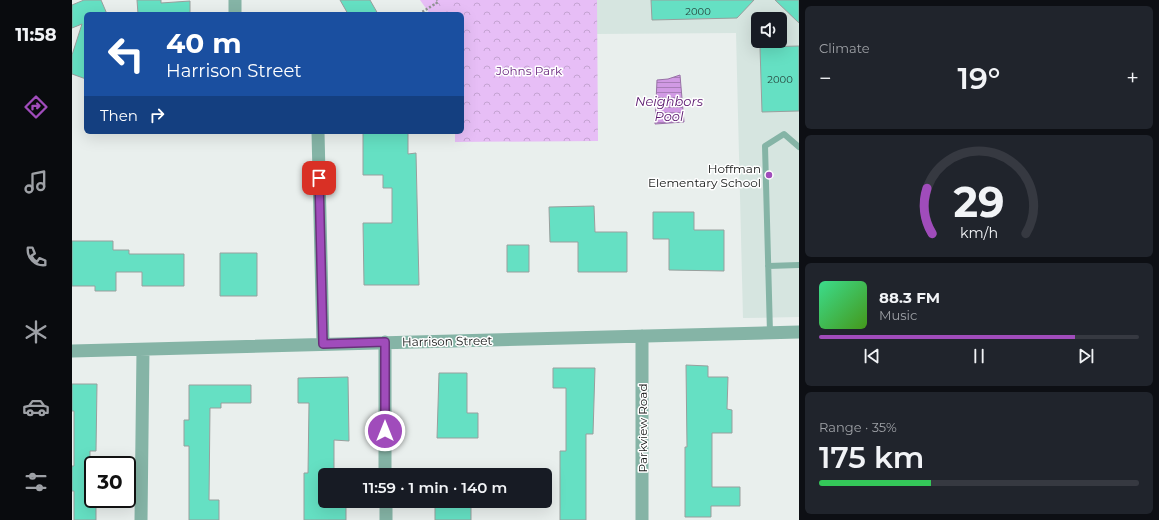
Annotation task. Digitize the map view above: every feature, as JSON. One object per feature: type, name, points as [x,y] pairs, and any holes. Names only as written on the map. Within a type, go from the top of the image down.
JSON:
[{"type":"street","points":[[235,0],[235,12]]},
{"type":"street","points":[[318,134],[323,344]]},
{"type":"street","name":"Harrison Street","points":[[72,351],[799,332]]},
{"type":"street","name":"Parkview Road","points":[[642,336],[642,520]]},
{"type":"street","points":[[385,342],[386,468]]},
{"type":"street","points":[[141,520],[143,350]]},
{"type":"street","points":[[386,508],[386,520]]},
{"type":"lane","points":[[770,333],[765,146],[784,134],[799,147]]},
{"type":"lane","points":[[768,266],[799,265]]},
{"type":"path","points":[[422,12],[438,2],[437,0]]},
{"type":"shaded area","name":"Hoffman Elementary School","points":[[597,0],[799,0],[799,317],[743,318],[736,33],[597,34]]},
{"type":"green space","name":"Johns Park","points":[[420,0],[597,0],[598,141],[455,142],[455,134],[464,134],[464,12],[429,12]]},
{"type":"water","name":"Neighbors Pool","points":[[680,75],[684,122],[655,124],[657,80],[668,79]]},
{"type":"building","points":[[84,0],[101,0],[106,12],[84,12],[84,78],[72,74],[72,55],[82,24],[72,28],[72,5]]},
{"type":"building","points":[[137,0],[161,0],[161,3],[190,1],[190,12],[138,12]]},
{"type":"building","points":[[340,0],[370,0],[377,12],[347,12]]},
{"type":"building","points":[[651,0],[754,0],[737,18],[652,20]]},
{"type":"building","points":[[775,0],[799,0],[799,23]]},
{"type":"building","points":[[787,46],[799,46],[799,111],[762,112],[760,48],[787,48]]},
{"type":"building","points":[[363,134],[408,134],[408,154],[416,153],[419,285],[364,285],[363,223],[392,223],[392,188],[383,188],[383,175],[363,175]]},
{"type":"building","points":[[594,206],[595,232],[627,232],[627,272],[578,272],[578,242],[550,242],[549,207]]},
{"type":"building","points":[[653,212],[694,212],[694,230],[724,230],[724,271],[669,270],[669,239],[653,239]]},
{"type":"building","points":[[72,241],[113,241],[113,250],[129,250],[129,254],[184,254],[184,286],[142,286],[142,272],[116,272],[116,291],[95,291],[95,286],[72,286]]},
{"type":"building","points":[[507,245],[529,245],[529,272],[507,272]]},
{"type":"building","points":[[220,253],[257,253],[257,296],[220,296]]},
{"type":"building","points":[[686,365],[708,366],[708,377],[728,377],[727,409],[732,410],[732,433],[712,433],[712,487],[740,487],[740,506],[711,506],[711,517],[685,517],[685,447],[687,447]]},
{"type":"building","points":[[553,368],[595,368],[593,434],[586,434],[586,520],[560,520],[560,451],[566,451],[566,388],[553,388]]},
{"type":"building","points":[[439,373],[467,373],[467,413],[478,413],[478,438],[437,438]]},
{"type":"building","points":[[348,377],[349,441],[334,440],[334,468],[318,468],[318,508],[346,508],[346,520],[304,520],[304,473],[308,473],[309,403],[298,403],[298,378]]},
{"type":"building","points":[[72,384],[97,384],[96,451],[90,451],[90,456],[84,456],[84,508],[96,508],[96,520],[74,520],[72,466],[74,466],[74,411],[72,411]]},
{"type":"building","points":[[189,385],[251,385],[251,403],[221,403],[221,408],[210,408],[209,500],[219,500],[219,520],[189,520],[189,446],[184,446],[184,420],[189,420]]},
{"type":"building","points":[[435,508],[471,508],[471,520],[435,520]]},
{"type":"place","name":"Hoffman Elementary School","points":[[769,175]]},
{"type":"route","points":[[319,178],[323,344],[385,342],[385,431]]}]
